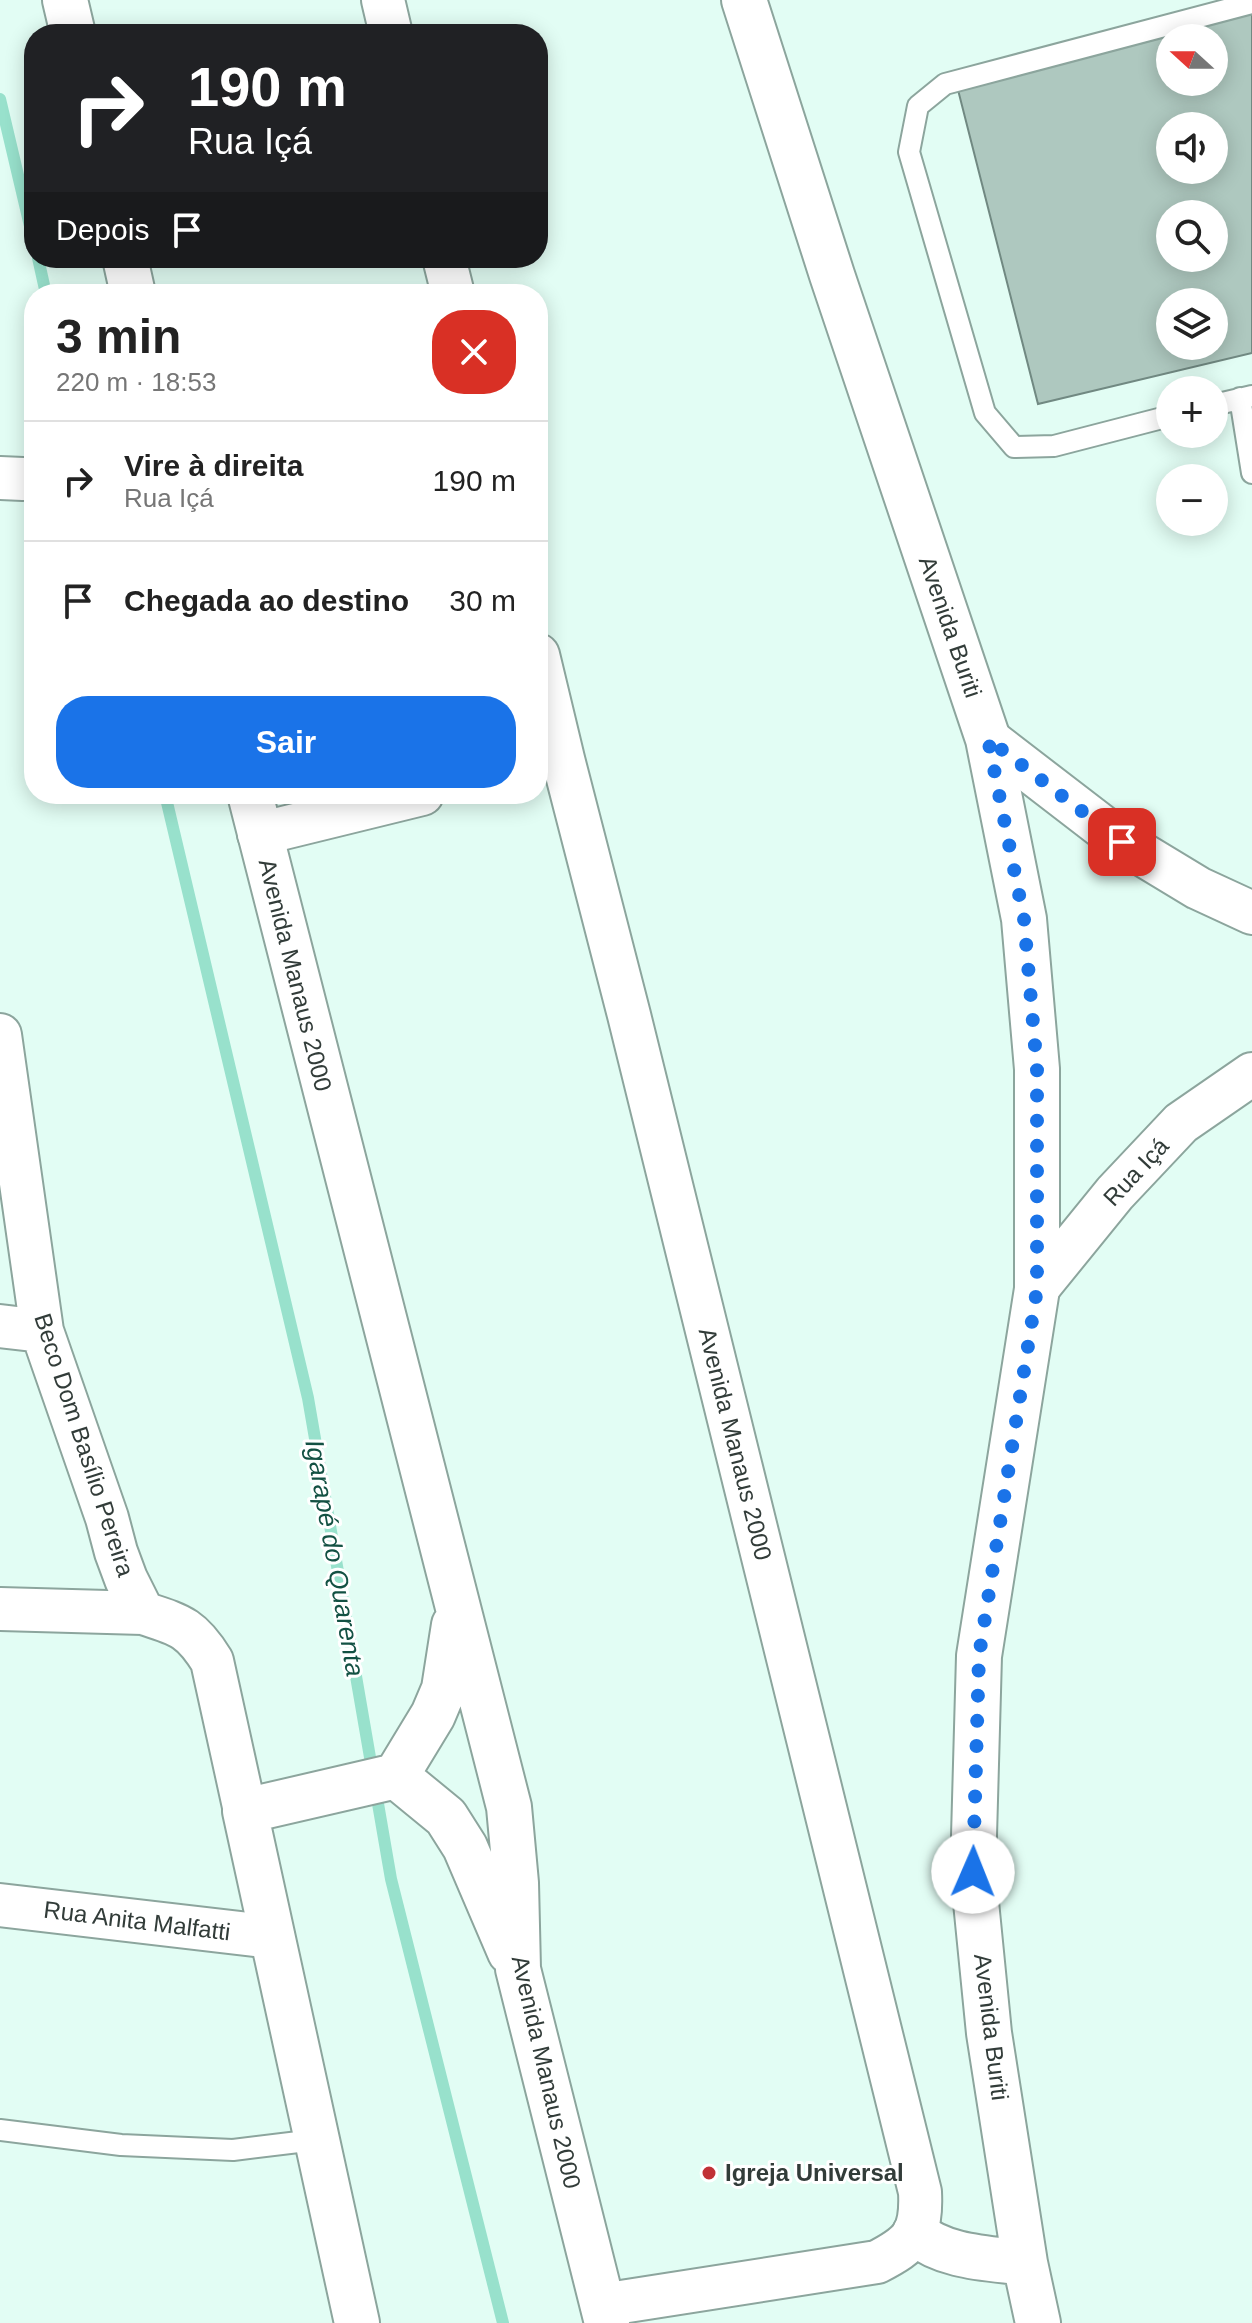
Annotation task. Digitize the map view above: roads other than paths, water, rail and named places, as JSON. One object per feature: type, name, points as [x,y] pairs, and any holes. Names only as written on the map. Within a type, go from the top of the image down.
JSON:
[{"type":"street","points":[[65,0],[71,24]]},
{"type":"street","points":[[383,0],[389,24]]},
{"type":"street","name":"Avenida Buriti","points":[[744,0],[846,319],[988,739],[1024,919],[1037,1069],[1037,1289],[979,1656],[973,1872],[989,2033],[1025,2263],[1038,2323]]},
{"type":"street","points":[[988,739],[1122,842],[1198,888],[1252,913]]},
{"type":"street","name":"Avenida Manaus 2000","points":[[550,762],[648,1091],[920,2192],[921,2213],[915,2233]]},
{"type":"street","points":[[254,814],[338,804]]},
{"type":"street","name":"Avenida Manaus 2000","points":[[254,814],[509,1807],[516,1883],[518,1969],[604,2314]]},
{"type":"street","name":"Beco Dom Basílio Pereira","points":[[0,1035],[42,1331],[116,1552],[143,1613]]},
{"type":"street","name":"Rua Içá","points":[[1037,1289],[1115,1193],[1181,1123],[1252,1074]]},
{"type":"street","points":[[0,1326],[42,1331]]},
{"type":"street","points":[[245,1811],[388,1778],[433,1715],[444,1689],[456,1607]]},
{"type":"street","points":[[0,1609],[143,1613],[186,1628],[201,1643],[212,1661],[357,2323]]},
{"type":"street","points":[[388,1778],[446,1817],[465,1847],[518,1969]]},
{"type":"street","name":"Rua Anita Malfatti","points":[[0,1905],[273,1937]]},
{"type":"street","points":[[604,2314],[877,2262],[901,2250],[915,2233],[949,2252],[1025,2263]]},
{"type":"lane","points":[[1156,420],[1054,446],[1014,447],[985,413],[909,152],[918,106],[945,84],[1252,3]]},
{"type":"lane","points":[[1246,397],[1252,473]]},
{"type":"lane","points":[[0,2130],[121,2145],[220,2150],[315,2140]]},
{"type":"waterway","name":"Igarapé do Quarenta","points":[[0,99],[24,201]]},
{"type":"waterway","name":"Igarapé do Quarenta","points":[[40,268],[44,284]]},
{"type":"waterway","name":"Igarapé do Quarenta","points":[[167,804],[308,1398],[391,1879],[503,2323]]},
{"type":"place","name":"Igreja Universal","points":[[709,2173]]}]
